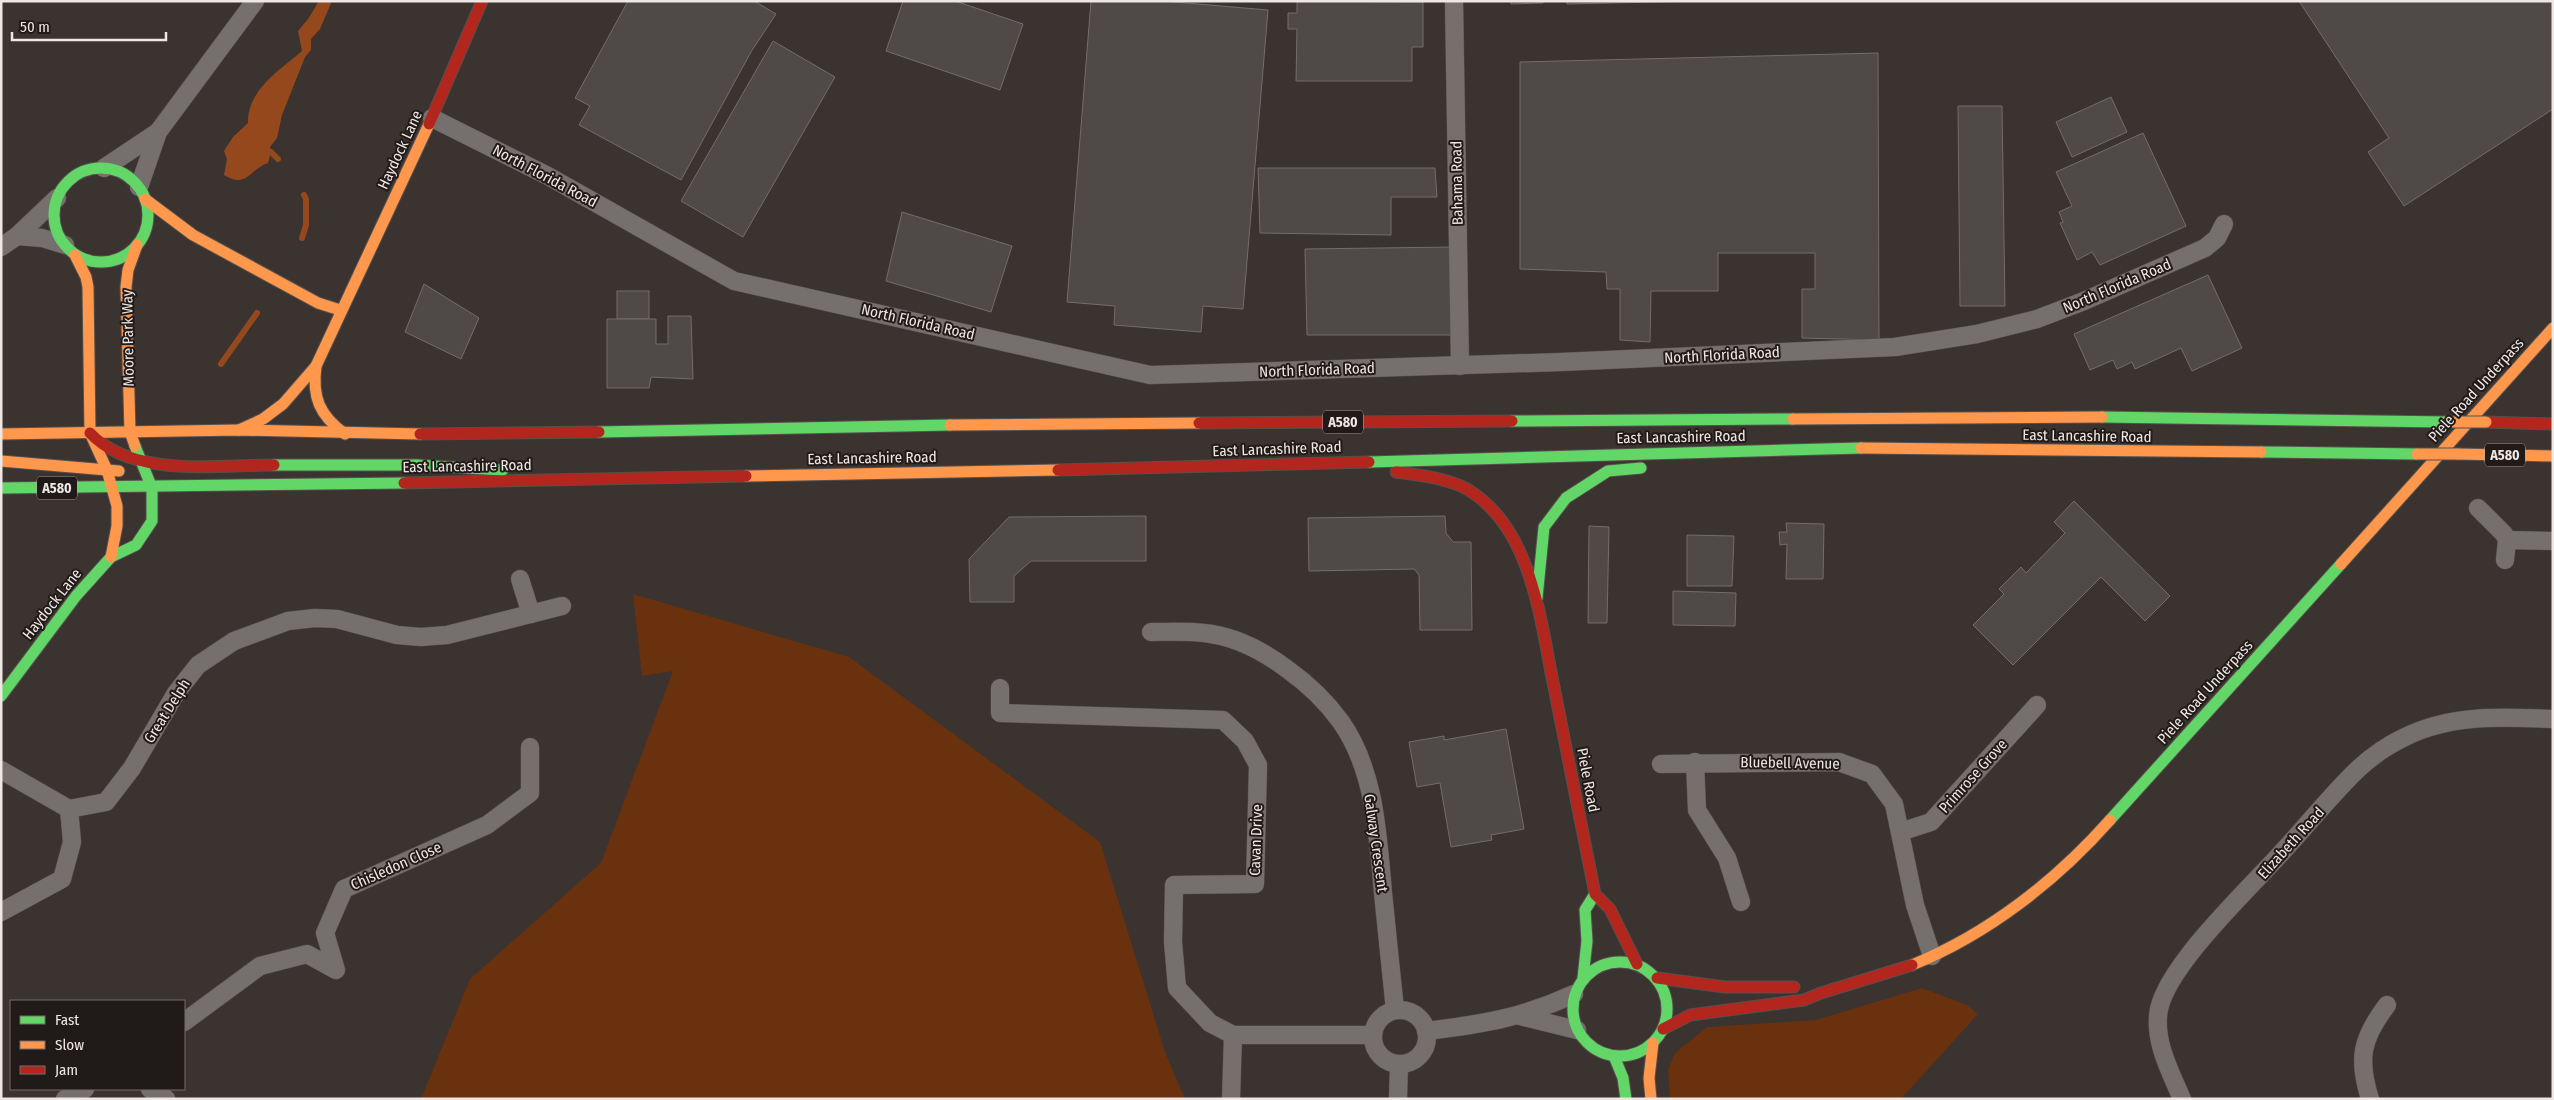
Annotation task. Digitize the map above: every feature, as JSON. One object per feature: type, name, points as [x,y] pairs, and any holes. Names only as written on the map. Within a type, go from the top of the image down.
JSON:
[{"type":"main road","name":"Haydock Lane","points":[[239,430],[259,422],[284,404],[300,388],[316,366],[340,310],[432,118],[482,1]]},
{"type":"main road","points":[[111,557],[117,526],[117,506],[113,488],[90,433],[88,287],[86,277],[54,223],[57,198],[71,179],[92,169],[104,168],[118,171],[130,177],[142,193],[193,235],[318,303],[340,310]]},
{"type":"main road","points":[[70,250],[100,262],[115,260],[128,254],[144,235],[148,217],[142,193]]},
{"type":"main road","points":[[144,235],[160,234]]},
{"type":"main road","points":[[176,234],[193,235]]},
{"type":"main road","name":"Moore Park Way","points":[[130,432],[126,287],[128,270],[137,245]]},
{"type":"main road","name":"Piele Road Underpass","points":[[1663,1028],[1690,1015],[1804,1000],[1819,992],[1850,985],[1932,956],[2010,910],[2040,889],[2087,846],[2553,328]]},
{"type":"main road","name":"Haydock Lane","points":[[316,366],[313,383],[317,406],[330,423],[345,434]]},
{"type":"main road","name":"East Lancashire Road","points":[[1,434],[239,430],[345,434],[486,434],[943,425],[1787,418],[2070,417],[2553,424]]},
{"type":"main road","name":"Haydock Lane","points":[[1,696],[76,596],[111,557],[136,545],[152,521],[152,488],[130,432]]},
{"type":"main road","points":[[90,433],[109,452],[142,462],[162,465],[416,465],[630,478]]},
{"type":"main road","points":[[1537,598],[1544,527],[1566,498],[1608,472],[1838,448]]},
{"type":"main road","name":"East Lancashire Road","points":[[1,488],[152,488],[630,478],[1310,463],[1838,448],[2553,456]]},
{"type":"main road","points":[[1,461],[132,474],[152,488]]},
{"type":"main road","points":[[1310,463],[1428,476],[1466,489],[1492,510],[1513,539],[1537,598]]},
{"type":"main road","name":"Piele Road","points":[[1537,598],[1595,894]]},
{"type":"main road","points":[[1583,978],[1587,941],[1585,910],[1595,894],[1610,908],[1638,964],[1657,978],[1664,990],[1667,1016],[1663,1028],[1653,1043],[1639,1052],[1614,1056],[1592,1047],[1577,1030],[1572,1010],[1574,994],[1583,978],[1595,968],[1610,962],[1638,964]]},
{"type":"main road","name":"Piele Road Underpass","points":[[1657,978],[1691,986],[1746,989],[1803,986],[1819,992]]},
{"type":"main road","points":[[1651,1099],[1649,1078],[1653,1043]]},
{"type":"main road","points":[[1614,1056],[1623,1078],[1626,1099]]},
{"type":"street","points":[[104,168],[158,132],[254,1]]},
{"type":"street","name":"Bahama Road","points":[[1454,1],[1460,366]]},
{"type":"street","name":"North Florida Road","points":[[432,118],[548,176],[734,281],[1150,375],[1460,366],[1895,347],[1977,334],[2037,319],[2205,248],[2217,238],[2224,224]]},
{"type":"street","points":[[142,193],[158,132]]},
{"type":"street","points":[[1,247],[16,236],[57,198]]},
{"type":"street","points":[[16,236],[42,238],[70,250]]},
{"type":"street","points":[[2478,508],[2507,540],[2553,541]]},
{"type":"street","points":[[2505,560],[2507,540]]},
{"type":"street","points":[[520,580],[531,614]]},
{"type":"street","name":"Great Delph","points":[[69,809],[106,802],[132,768],[176,693],[198,665],[234,641],[288,621],[314,618],[337,619],[396,635],[421,637],[447,635],[562,606]]},
{"type":"street","name":"Galway Crescent","points":[[1151,632],[1205,633],[1246,645],[1269,656],[1300,678],[1320,696],[1342,723],[1357,755],[1369,788],[1376,825],[1395,1010]]},
{"type":"street","name":"Cavan Drive","points":[[1000,688],[1000,713],[1222,720],[1245,741],[1258,765],[1255,884],[1174,885],[1174,942],[1177,988],[1210,1023],[1233,1035],[1373,1035]]},
{"type":"street","name":"Primrose Grove","points":[[1900,832],[1931,822],[2037,705]]},
{"type":"street","name":"Elizabeth Road","points":[[2182,1099],[2163,1054],[2158,1032],[2159,1010],[2169,983],[2190,953],[2358,769],[2404,737],[2454,721],[2484,717],[2553,719]]},
{"type":"street","name":"Chisledon Close","points":[[185,1021],[260,966],[307,954],[336,970],[325,933],[344,889],[486,824],[530,793],[530,747]]},
{"type":"street","points":[[1695,762],[1697,810],[1727,858],[1741,902]]},
{"type":"street","name":"Bluebell Avenue","points":[[1661,764],[1695,762],[1839,762],[1872,774],[1894,804],[1915,906],[1932,956]]},
{"type":"street","points":[[1,770],[69,809],[72,842],[62,879],[1,912]]},
{"type":"street","points":[[1426,1030],[1482,1024],[1520,1016],[1574,994]]},
{"type":"street","points":[[2370,1099],[2362,1063],[2364,1043],[2372,1024],[2387,1004]]},
{"type":"street","points":[[1395,1010],[1411,1012],[1418,1016],[1426,1030],[1425,1047],[1421,1054],[1415,1059],[1399,1064],[1380,1055],[1376,1049],[1373,1035],[1378,1022],[1388,1013],[1395,1010]]},
{"type":"street","points":[[1520,1016],[1577,1030]]},
{"type":"street","points":[[1231,1099],[1233,1035]]},
{"type":"street","points":[[1398,1099],[1399,1064]]},
{"type":"street","points":[[65,1099],[83,1090]]},
{"type":"street","points":[[152,1090],[166,1099]]},
{"type":"shaded area","points":[[319,1],[332,1],[320,29],[311,39],[311,50],[305,57],[282,115],[277,138],[270,147],[271,152],[268,163],[243,179],[232,179],[224,175],[227,159],[224,151],[233,137],[248,123],[249,111],[253,100],[266,82],[302,51],[298,31]]},
{"type":"shaded area","points":[[633,594],[849,657],[1100,842],[1165,1052],[1185,1099],[421,1099],[470,979],[601,863],[673,671],[642,676]]},
{"type":"shaded area","points":[[1922,988],[1967,1005],[1978,1014],[1901,1099],[1670,1099],[1668,1070],[1675,1053],[1707,1027],[1816,1020]]},
{"type":"building","points":[[628,1],[754,1],[776,14],[751,52],[681,180],[579,125],[590,106],[575,98]]},
{"type":"building","points":[[903,1],[955,1],[1023,24],[1000,90],[886,51]]},
{"type":"building","points":[[1091,1],[1163,1],[1268,10],[1243,309],[1203,306],[1201,332],[1114,325],[1115,306],[1067,302]]},
{"type":"building","points":[[1297,1],[1423,2],[1423,47],[1412,47],[1412,81],[1296,81],[1297,29],[1288,29],[1288,13],[1297,13]]},
{"type":"building","points":[[1511,1],[1543,1],[1543,3],[1511,4]]},
{"type":"building","points":[[1567,1],[1701,1],[1567,4]]},
{"type":"building","points":[[2299,1],[2553,1],[2553,109],[2404,206],[2368,152],[2389,138]]},
{"type":"building","points":[[773,41],[835,77],[743,237],[681,201]]},
{"type":"building","points":[[1878,53],[1879,340],[1802,338],[1802,289],[1815,289],[1815,253],[1718,253],[1718,291],[1651,291],[1650,342],[1620,340],[1620,289],[1607,289],[1606,272],[1520,269],[1520,62]]},
{"type":"building","points":[[2111,97],[2127,132],[2072,157],[2056,122]]},
{"type":"building","points":[[1958,106],[2002,106],[2005,306],[1960,306]]},
{"type":"building","points":[[2143,133],[2186,226],[2100,265],[2092,252],[2077,260],[2060,223],[2063,222],[2059,212],[2072,206],[2056,172]]},
{"type":"building","points":[[1258,168],[1435,168],[1437,197],[1391,197],[1391,235],[1260,233]]},
{"type":"building","points":[[902,212],[1012,246],[991,312],[886,281]]},
{"type":"building","points":[[1453,247],[1453,335],[1307,335],[1305,249]]},
{"type":"building","points":[[2208,275],[2242,348],[2192,371],[2181,348],[2135,369],[2132,362],[2117,369],[2113,360],[2090,370],[2074,334]]},
{"type":"building","points":[[424,284],[479,318],[461,359],[405,332]]},
{"type":"building","points":[[617,291],[649,291],[649,319],[617,319]]},
{"type":"building","points":[[668,316],[691,316],[693,379],[651,377],[649,388],[607,388],[607,319],[656,319],[656,344],[668,344]]},
{"type":"building","points":[[2074,501],[2170,596],[2145,621],[2101,577],[2013,665],[1973,625],[2004,594],[1999,589],[2021,567],[2026,573],[2065,533],[2054,522]]},
{"type":"building","points":[[1146,516],[1146,561],[1031,561],[1014,576],[1014,602],[970,602],[969,559],[1009,517]]},
{"type":"building","points":[[1445,516],[1446,533],[1453,542],[1471,542],[1472,630],[1420,630],[1419,575],[1414,569],[1309,571],[1308,518]]},
{"type":"building","points":[[1786,523],[1824,524],[1823,579],[1786,579],[1787,544],[1780,545],[1779,532],[1787,532]]},
{"type":"building","points":[[1589,526],[1609,527],[1607,623],[1588,623]]},
{"type":"building","points":[[1687,535],[1734,536],[1732,586],[1687,586]]},
{"type":"building","points":[[1673,591],[1736,593],[1735,626],[1673,625]]},
{"type":"building","points":[[1506,729],[1524,829],[1491,835],[1492,840],[1451,847],[1440,783],[1417,787],[1409,742],[1444,736],[1444,740]]},
{"type":"waterway","points":[[271,152],[278,159]]},
{"type":"waterway","points":[[302,238],[306,225],[306,199],[304,195]]},
{"type":"waterway","points":[[221,364],[257,313]]},
{"type":"traffic: fast","points":[[101,168],[119,172],[134,182],[144,197],[148,215],[144,233],[134,248],[119,258],[101,262],[83,258],[68,248],[58,233],[54,215],[58,197],[68,182],[83,172],[101,168]]},
{"type":"traffic: fast","points":[[2102,417],[2447,422]]},
{"type":"traffic: fast","points":[[1512,421],[1793,419]]},
{"type":"traffic: fast","points":[[599,432],[950,425]]},
{"type":"traffic: fast","points":[[1,696],[76,596],[111,557],[136,545],[152,521],[152,488],[135,446]]},
{"type":"traffic: fast","points":[[1369,462],[1861,448]]},
{"type":"traffic: fast","points":[[2261,452],[2417,454]]},
{"type":"traffic: fast","points":[[274,465],[416,465],[503,470]]},
{"type":"traffic: fast","points":[[1537,598],[1544,527],[1566,498],[1608,471],[1641,468]]},
{"type":"traffic: fast","points":[[1,488],[404,483]]},
{"type":"traffic: fast","points":[[2110,820],[2341,564]]},
{"type":"traffic: fast","points":[[1583,978],[1587,941],[1585,910],[1595,894]]},
{"type":"traffic: fast","points":[[1620,962],[1638,965],[1653,976],[1664,991],[1667,1009],[1664,1027],[1653,1042],[1638,1053],[1620,1056],[1602,1053],[1587,1042],[1576,1027],[1573,1009],[1576,991],[1587,976],[1602,965],[1620,962]]},
{"type":"traffic: fast","points":[[1614,1056],[1623,1078],[1626,1099]]},
{"type":"traffic: slow","points":[[239,430],[263,419],[283,404],[316,366],[429,124]]},
{"type":"traffic: slow","points":[[145,199],[193,235],[318,303],[340,310]]},
{"type":"traffic: slow","points":[[135,446],[130,432],[126,287],[128,270],[137,245]]},
{"type":"traffic: slow","points":[[75,255],[86,277],[88,287],[90,433],[107,470],[117,506],[117,526],[111,557]]},
{"type":"traffic: slow","points":[[2341,564],[2553,328]]},
{"type":"traffic: slow","points":[[316,366],[315,387],[319,404],[329,420],[345,434]]},
{"type":"traffic: slow","points":[[1793,419],[2102,417]]},
{"type":"traffic: slow","points":[[2447,422],[2486,422]]},
{"type":"traffic: slow","points":[[950,425],[1199,423]]},
{"type":"traffic: slow","points":[[1,434],[239,430],[420,434]]},
{"type":"traffic: slow","points":[[1861,448],[2261,452]]},
{"type":"traffic: slow","points":[[2417,454],[2457,454]]},
{"type":"traffic: slow","points":[[2457,454],[2553,456]]},
{"type":"traffic: slow","points":[[1,461],[119,471]]},
{"type":"traffic: slow","points":[[746,476],[1058,470]]},
{"type":"traffic: slow","points":[[1912,965],[1967,938],[2019,904],[2067,864],[2110,820]]},
{"type":"traffic: slow","points":[[1651,1099],[1649,1078],[1653,1043]]},
{"type":"traffic: jam","points":[[429,124],[482,1]]},
{"type":"traffic: jam","points":[[1199,423],[1512,421]]},
{"type":"traffic: jam","points":[[2486,422],[2553,424]]},
{"type":"traffic: jam","points":[[420,434],[599,432]]},
{"type":"traffic: jam","points":[[90,433],[108,447],[128,457],[152,463],[202,467],[274,465]]},
{"type":"traffic: jam","points":[[1058,470],[1369,462]]},
{"type":"traffic: jam","points":[[1396,472],[1423,476],[1459,485],[1488,505],[1504,524],[1517,546],[1527,570],[1535,596],[1551,672]]},
{"type":"traffic: jam","points":[[404,483],[746,476]]},
{"type":"traffic: jam","points":[[1551,672],[1595,894],[1610,909],[1637,964]]},
{"type":"traffic: jam","points":[[1663,1029],[1690,1015],[1804,1000],[1912,965]]},
{"type":"traffic: jam","points":[[1657,978],[1725,987],[1794,987]]}]
